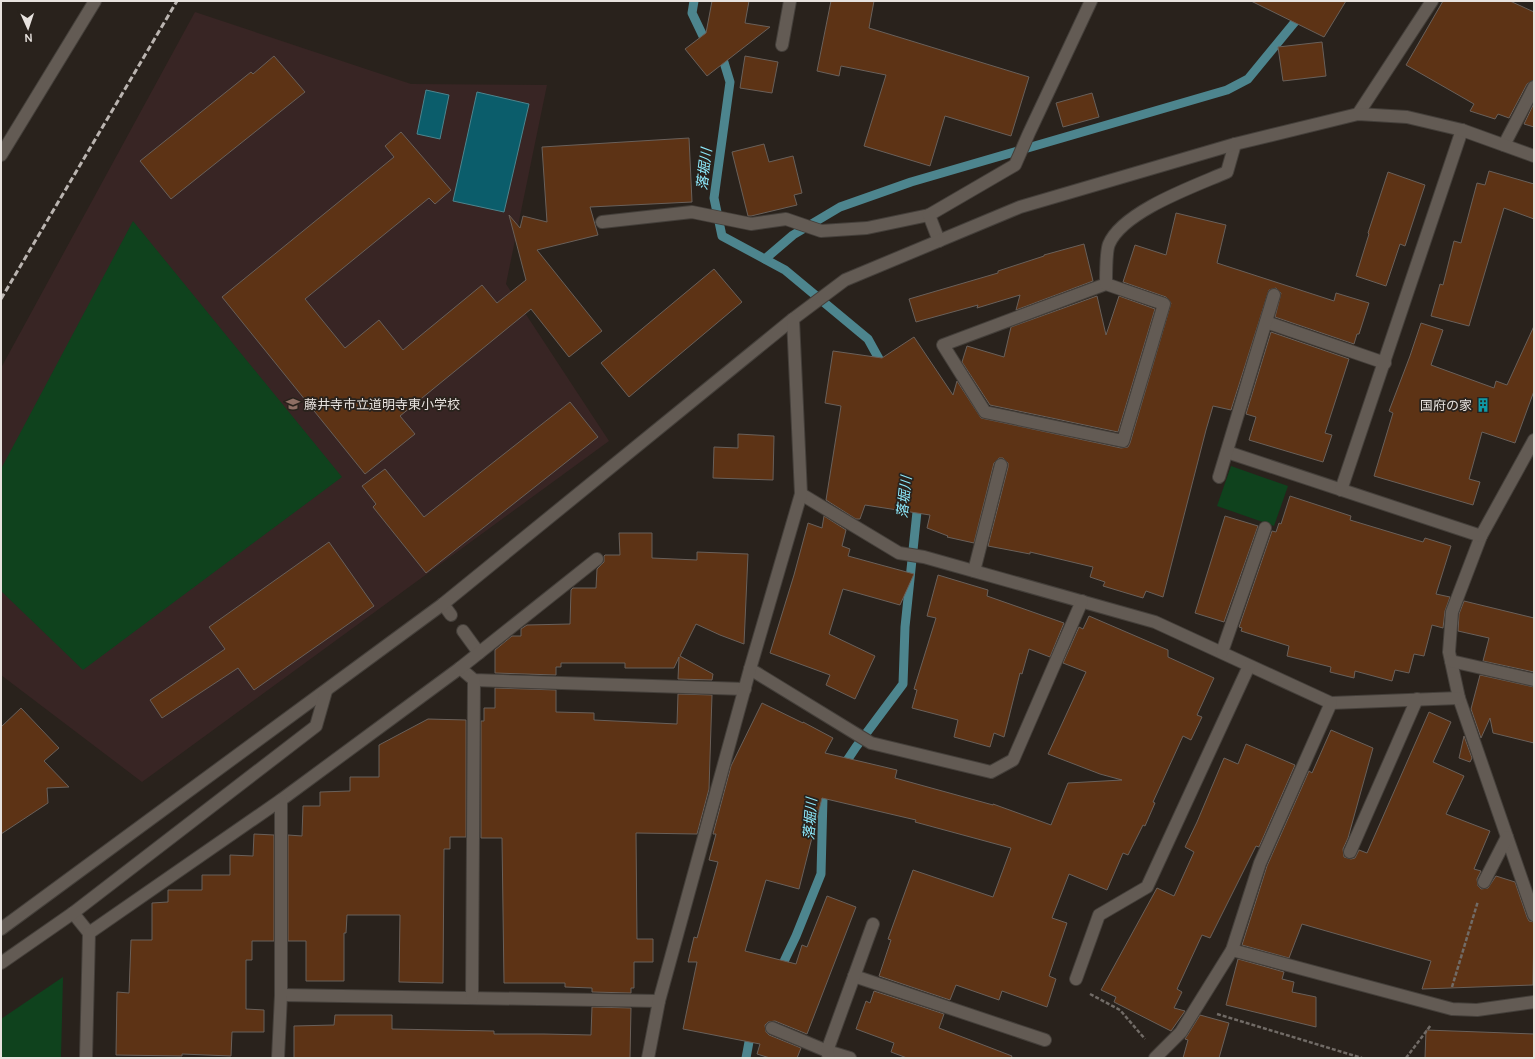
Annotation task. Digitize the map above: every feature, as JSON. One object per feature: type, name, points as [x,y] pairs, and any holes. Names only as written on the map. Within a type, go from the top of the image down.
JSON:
[{"type":"street","points":[[1,155],[95,1]]},
{"type":"street","points":[[782,45],[790,1]]},
{"type":"street","points":[[602,222],[692,212],[751,224],[786,219],[821,231],[867,228],[929,215],[1015,165],[1091,1]]},
{"type":"street","points":[[1358,114],[1432,1]]},
{"type":"street","points":[[1504,145],[1534,87]]},
{"type":"street","points":[[1,929],[443,604],[793,319],[845,280],[1020,207],[1235,144],[1358,114],[1407,117],[1462,130],[1534,156]]},
{"type":"street","points":[[1341,490],[1385,363],[1462,130]]},
{"type":"street","points":[[1106,284],[1108,245],[1119,229],[1152,206],[1227,172],[1235,144]]},
{"type":"street","points":[[929,215],[939,240]]},
{"type":"street","points":[[1106,284],[1164,304],[1123,441],[985,412],[943,345],[1106,284]]},
{"type":"street","points":[[1219,477],[1274,295]]},
{"type":"street","points":[[648,1058],[659,1001],[750,669],[801,494],[793,319]]},
{"type":"street","points":[[1266,322],[1385,363]]},
{"type":"street","points":[[1534,440],[1481,536],[1452,612],[1449,652],[1459,698],[1507,837],[1531,896],[1534,915]]},
{"type":"street","points":[[1227,452],[1481,536]]},
{"type":"street","points":[[974,571],[1001,465]]},
{"type":"street","points":[[801,494],[899,554],[924,557],[1155,622],[1331,703],[1459,698]]},
{"type":"street","points":[[1222,652],[1265,528]]},
{"type":"street","points":[[88,933],[280,800],[460,668],[597,559]]},
{"type":"street","points":[[750,669],[871,743],[991,772],[1013,760],[1082,601]]},
{"type":"street","points":[[443,604],[451,615]]},
{"type":"street","points":[[463,631],[479,653]]},
{"type":"street","points":[[1451,661],[1534,680]]},
{"type":"street","points":[[1076,979],[1099,916],[1147,887],[1250,666]]},
{"type":"street","points":[[460,668],[474,680],[745,689]]},
{"type":"street","points":[[472,998],[474,680]]},
{"type":"street","points":[[1,963],[73,913],[316,726],[326,691]]},
{"type":"street","points":[[1350,852],[1417,699]]},
{"type":"street","points":[[1157,1056],[1181,1032],[1232,950],[1260,862],[1331,703]]},
{"type":"street","points":[[278,1058],[281,995],[280,800]]},
{"type":"street","points":[[1484,882],[1507,837]]},
{"type":"street","points":[[73,913],[88,933],[86,1058]]},
{"type":"street","points":[[828,1054],[873,924]]},
{"type":"street","points":[[1232,950],[1446,1008],[1477,1010],[1534,1002]]},
{"type":"street","points":[[854,976],[1045,1040]]},
{"type":"street","points":[[281,995],[659,1001]]},
{"type":"street","points":[[772,1028],[828,1054],[850,1058]]},
{"type":"path","points":[[1406,1058],[1446,1008],[1484,882]]},
{"type":"path","points":[[1076,979],[1078,988],[1120,1010],[1157,1056]]},
{"type":"path","points":[[1197,1008],[1362,1058]]},
{"type":"shaded area","name":"藤井寺市立道明寺東小学校","points":[[195,12],[411,84],[547,85],[506,284],[609,441],[142,782],[1,675],[1,368]]},
{"type":"green space","points":[[133,221],[342,477],[83,670],[1,591],[1,469]]},
{"type":"green space","points":[[1231,466],[1288,486],[1274,526],[1217,506]]},
{"type":"green space","points":[[63,977],[61,1058],[1,1058],[1,1019]]},
{"type":"water","points":[[426,90],[449,95],[440,139],[417,134]]},
{"type":"water","points":[[477,92],[529,104],[504,212],[453,201]]},
{"type":"building","points":[[712,1],[749,1],[745,23],[770,27],[707,76],[685,49],[706,33]]},
{"type":"building","points":[[831,1],[874,1],[869,28],[1029,77],[1011,136],[945,116],[930,166],[864,146],[886,75],[841,66],[839,76],[817,71]]},
{"type":"building","points":[[1251,1],[1346,1],[1324,37]]},
{"type":"building","points":[[1443,1],[1510,1],[1534,12],[1534,80],[1527,84],[1509,118],[1498,114],[1495,119],[1470,111],[1474,104],[1406,65]]},
{"type":"building","points":[[1322,42],[1326,76],[1283,81],[1278,47]]},
{"type":"building","points":[[274,56],[305,92],[171,199],[140,161],[251,72],[253,74]]},
{"type":"building","points":[[745,56],[778,62],[772,93],[740,88]]},
{"type":"building","points":[[1092,93],[1099,117],[1063,127],[1056,103]]},
{"type":"building","points":[[1534,103],[1534,127],[1524,124]]},
{"type":"building","points":[[401,132],[451,190],[435,204],[429,198],[305,299],[345,348],[379,320],[403,350],[482,285],[497,303],[526,280],[509,215],[520,228],[523,216],[547,222],[542,147],[689,138],[692,202],[590,207],[598,235],[537,250],[602,331],[569,357],[531,309],[400,416],[415,434],[365,474],[222,297],[394,157],[385,146]]},
{"type":"building","points":[[764,144],[769,162],[793,156],[802,193],[794,195],[797,205],[748,216],[732,152]]},
{"type":"building","points":[[1489,171],[1534,184],[1534,219],[1504,208],[1469,326],[1431,316],[1440,284],[1443,285],[1454,241],[1461,243],[1477,183],[1485,185]]},
{"type":"building","points":[[1388,172],[1425,185],[1405,246],[1400,244],[1386,286],[1356,276]]},
{"type":"building","points":[[1176,213],[1226,225],[1217,263],[1334,301],[1336,293],[1369,303],[1359,334],[1357,334],[1354,344],[1275,317],[1281,293],[1276,288],[1269,290],[1231,410],[1213,406],[1163,597],[1146,591],[1143,598],[1103,586],[1105,582],[1090,577],[1093,567],[1030,552],[1030,554],[988,546],[1008,467],[1008,463],[1003,458],[999,458],[994,463],[974,543],[947,537],[948,536],[927,528],[930,515],[865,505],[860,519],[856,519],[826,500],[841,406],[825,403],[833,351],[882,358],[914,337],[953,395],[957,381],[981,418],[1121,448],[1128,447],[1171,303],[1166,297],[1123,282],[1135,245],[1166,255]]},
{"type":"building","points":[[1084,244],[1093,281],[1016,310],[1020,295],[977,308],[978,305],[916,322],[909,299],[998,273],[998,271],[1044,255]]},
{"type":"building","points":[[714,269],[742,302],[629,397],[601,363]]},
{"type":"building","points":[[1097,296],[1106,335],[1119,296],[1155,309],[1118,432],[990,405],[962,362],[967,346],[1004,357],[1011,327]]},
{"type":"building","points":[[1421,323],[1443,330],[1431,365],[1494,388],[1496,381],[1507,385],[1534,326],[1534,391],[1515,443],[1482,432],[1469,479],[1480,482],[1473,505],[1374,476],[1393,413],[1389,411]]},
{"type":"building","points":[[1271,332],[1349,359],[1325,433],[1332,435],[1323,462],[1249,440],[1256,417],[1246,414]]},
{"type":"building","points":[[570,402],[598,437],[426,573],[373,507],[376,504],[362,486],[385,469],[424,517]]},
{"type":"building","points":[[738,434],[774,436],[773,480],[713,478],[714,447],[738,448]]},
{"type":"building","points":[[1290,496],[1351,516],[1350,520],[1423,542],[1425,538],[1451,546],[1436,594],[1450,597],[1445,611],[1443,628],[1432,625],[1424,656],[1414,654],[1409,673],[1395,670],[1392,681],[1355,671],[1354,678],[1330,672],[1331,667],[1287,656],[1289,646],[1241,631],[1242,628],[1239,627],[1272,531],[1276,532],[1279,523],[1281,524]]},
{"type":"building","points":[[824,516],[846,530],[842,546],[850,549],[848,556],[914,574],[900,605],[843,589],[829,634],[875,656],[855,699],[826,685],[830,675],[770,653],[808,523],[822,528]]},
{"type":"building","points":[[1225,516],[1258,526],[1224,622],[1195,613]]},
{"type":"building","points":[[619,533],[652,533],[652,558],[697,560],[697,552],[748,554],[744,644],[696,624],[680,656],[713,674],[712,680],[678,679],[679,657],[674,668],[625,668],[625,663],[561,663],[561,667],[556,667],[556,675],[495,673],[495,650],[512,636],[521,636],[521,629],[527,625],[570,624],[571,590],[573,588],[596,588],[597,569],[604,562],[604,556],[620,555]]},
{"type":"building","points":[[329,542],[374,606],[254,690],[238,668],[162,718],[150,700],[225,649],[209,627]]},
{"type":"building","points":[[938,575],[988,590],[987,596],[1064,623],[1050,657],[1029,649],[1022,674],[1020,673],[1004,737],[994,733],[990,747],[954,737],[958,720],[912,708],[917,690],[914,689],[936,618],[927,616]]},
{"type":"building","points":[[1464,601],[1534,618],[1534,672],[1483,661],[1489,638],[1458,631],[1459,614]]},
{"type":"building","points":[[1089,616],[1168,650],[1168,657],[1214,678],[1197,715],[1202,717],[1191,740],[1183,736],[1153,802],[1155,803],[1145,826],[1143,825],[1128,855],[1123,853],[1107,890],[1069,874],[1052,918],[1067,923],[1049,976],[1056,979],[1047,1007],[1002,991],[999,1000],[956,985],[950,1000],[879,976],[891,940],[888,939],[913,870],[993,897],[1011,848],[915,822],[916,820],[822,798],[799,889],[766,880],[745,951],[796,964],[802,945],[807,947],[827,896],[856,907],[807,1034],[775,1021],[768,1022],[765,1025],[766,1032],[769,1035],[801,1048],[797,1058],[770,1058],[757,1054],[760,1044],[683,1029],[697,962],[688,962],[694,937],[697,938],[718,862],[709,860],[716,834],[713,834],[731,766],[762,703],[833,738],[825,753],[897,770],[895,778],[993,804],[1051,825],[1068,783],[1122,780],[1100,774],[1048,754],[1086,672],[1063,663],[1079,627],[1083,629]]},
{"type":"building","points":[[1480,675],[1534,687],[1534,743],[1493,733],[1490,718],[1481,738],[1471,709]]},
{"type":"building","points":[[495,688],[556,690],[556,712],[594,713],[594,720],[677,724],[678,694],[712,695],[709,789],[697,834],[636,833],[637,939],[653,939],[653,962],[634,962],[634,988],[631,988],[631,993],[592,992],[592,988],[565,987],[565,983],[504,983],[502,838],[481,838],[481,721],[484,721],[484,708],[495,708]]},
{"type":"building","points":[[21,708],[59,748],[44,761],[69,787],[47,788],[48,803],[1,834],[1,727]]},
{"type":"building","points":[[1429,712],[1451,722],[1433,762],[1464,776],[1446,814],[1490,831],[1474,869],[1481,871],[1477,879],[1478,886],[1481,889],[1488,888],[1496,876],[1515,882],[1527,917],[1529,921],[1534,922],[1533,985],[1422,989],[1431,961],[1302,924],[1289,958],[1242,945],[1267,866],[1309,771],[1312,773],[1331,730],[1373,748],[1348,838],[1343,849],[1344,857],[1351,859],[1355,858],[1359,850],[1367,853]]},
{"type":"building","points":[[428,719],[466,720],[466,837],[450,837],[450,849],[444,849],[443,983],[399,982],[400,915],[347,915],[346,933],[344,933],[344,981],[306,981],[306,941],[288,941],[288,835],[302,836],[303,806],[320,806],[320,792],[350,791],[350,777],[379,777],[379,745]]},
{"type":"building","points":[[1464,736],[1472,758],[1470,762],[1459,758]]},
{"type":"building","points":[[1246,744],[1295,765],[1259,847],[1256,846],[1210,938],[1202,935],[1177,989],[1182,992],[1174,1008],[1185,1011],[1171,1031],[1114,1002],[1116,997],[1101,990],[1157,888],[1174,896],[1194,852],[1185,847],[1224,758],[1238,764]]},
{"type":"building","points":[[254,834],[274,835],[274,941],[252,941],[252,960],[246,960],[246,1009],[264,1010],[264,1032],[232,1032],[231,1056],[182,1054],[182,1056],[116,1055],[117,992],[129,993],[131,940],[152,940],[152,903],[168,902],[168,890],[202,890],[202,875],[230,875],[230,855],[253,856]]},
{"type":"building","points":[[1238,959],[1284,972],[1282,979],[1294,982],[1292,992],[1316,997],[1316,1027],[1226,1005]]},
{"type":"building","points":[[874,991],[944,1014],[939,1028],[1012,1056],[1011,1058],[907,1058],[891,1052],[894,1043],[856,1029],[866,1001],[870,1003]]},
{"type":"building","points":[[592,1007],[631,1008],[630,1058],[294,1058],[294,1026],[334,1025],[335,1015],[392,1015],[392,1029],[494,1031],[494,1034],[591,1035]]},
{"type":"building","points":[[1200,1015],[1229,1023],[1219,1058],[1183,1058],[1188,1040],[1185,1039]]},
{"type":"building","points":[[1426,1030],[1534,1034],[1534,1058],[1425,1058]]},
{"type":"waterway","name":"落堀川","points":[[694,1],[692,13],[703,36],[723,59],[730,82],[714,198],[722,236],[785,270],[868,339],[884,368]]},
{"type":"waterway","points":[[765,259],[793,235],[840,207],[911,182],[1227,90],[1248,79],[1310,1]]},
{"type":"waterway","name":"落堀川","points":[[842,768],[903,684],[905,627],[918,502]]},
{"type":"waterway","name":"落堀川","points":[[779,972],[796,936],[821,874],[823,797],[829,788]]},
{"type":"waterway","name":"落堀川","points":[[746,1058],[751,1031]]},
{"type":"railway","points":[[1,299],[177,1]]},
{"type":"place","name":"藤井寺市立道明寺東小学校","points":[[293,404]]},
{"type":"place","name":"国府の家","points":[[1483,405]]}]
